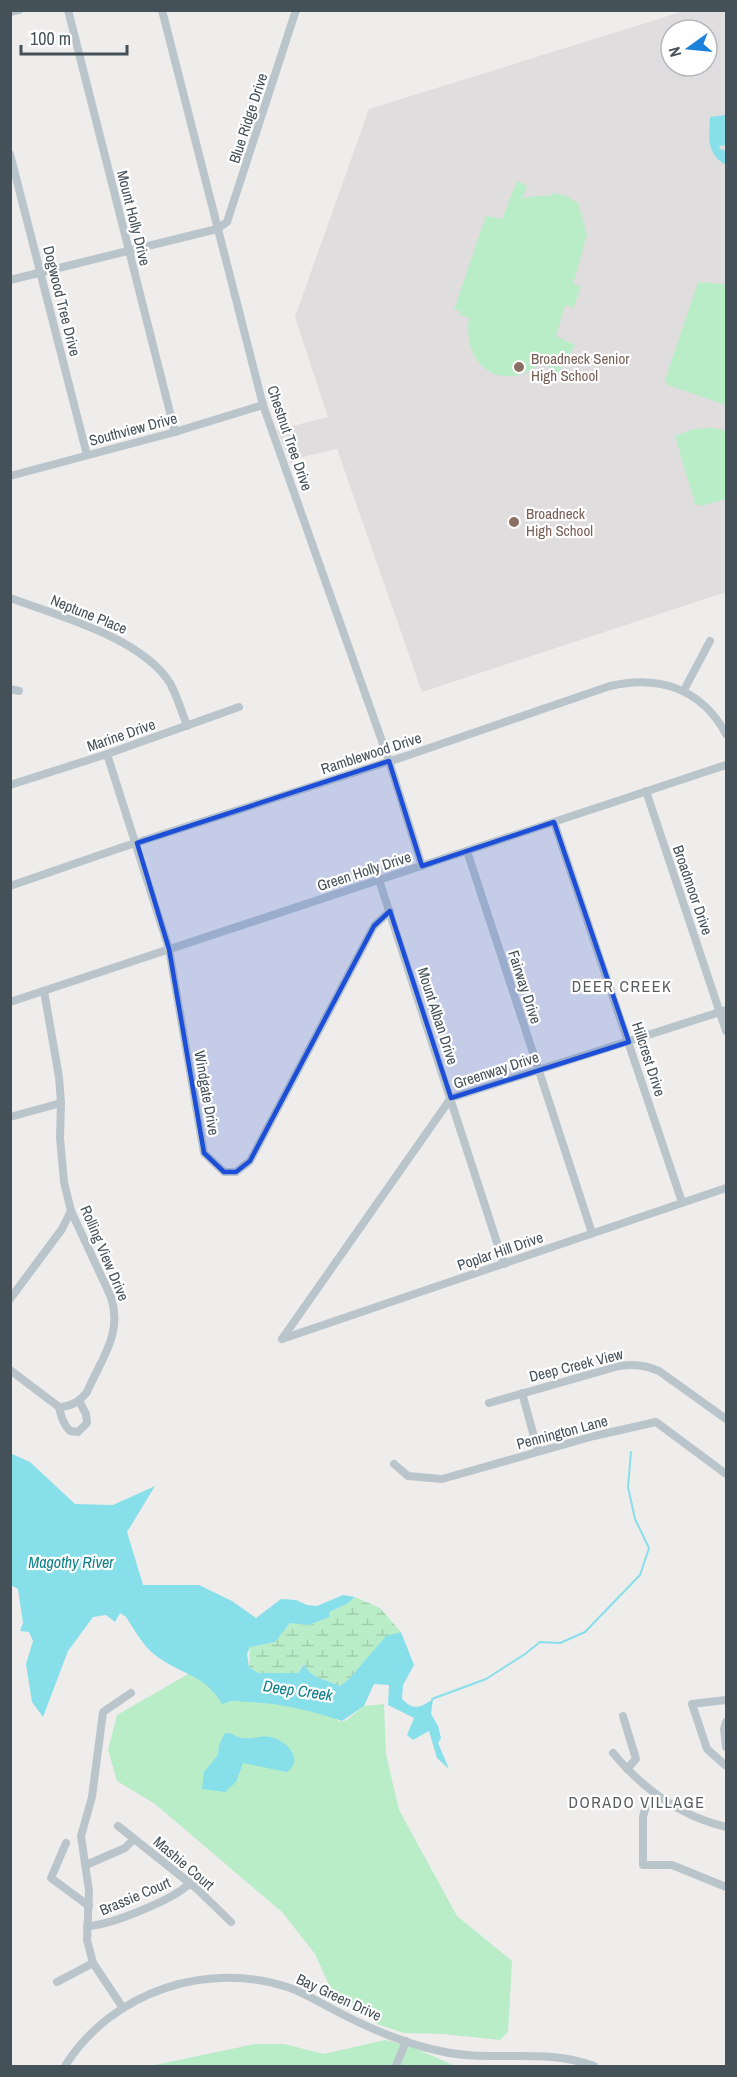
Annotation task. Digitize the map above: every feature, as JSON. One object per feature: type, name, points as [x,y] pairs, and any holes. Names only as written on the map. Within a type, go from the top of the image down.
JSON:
[{"type":"street","points":[[10,12],[19,10]]},
{"type":"street","name":"Mount Holly Drive","points":[[68,10],[175,432]]},
{"type":"street","name":"Chestnut Tree Drive","points":[[162,10],[263,405],[389,761],[422,866]]},
{"type":"street","name":"Blue Ridge Drive","points":[[217,229],[227,222],[296,10]]},
{"type":"street","name":"Dogwood Tree Drive","points":[[10,154],[87,455]]},
{"type":"street","points":[[10,280],[217,229]]},
{"type":"street","name":"Southview Drive","points":[[10,476],[175,432],[263,405]]},
{"type":"street","name":"Neptune Place","points":[[10,598],[132,646],[156,666],[170,684],[187,726]]},
{"type":"street","points":[[684,690],[710,641]]},
{"type":"street","name":"Ramblewood Drive","points":[[10,886],[610,686],[640,681],[684,690],[713,713],[726,734]]},
{"type":"street","name":"Marine Drive","points":[[10,785],[107,754],[238,707]]},
{"type":"street","name":"Windgate Drive","points":[[107,754],[170,949],[204,1152],[224,1172],[236,1172],[250,1161],[374,926],[390,911]]},
{"type":"street","name":"Green Holly Drive","points":[[10,1002],[726,765]]},
{"type":"street","name":"Broadmoor Drive","points":[[646,791],[723,1011],[726,1031]]},
{"type":"street","name":"Hillcrest Drive","points":[[554,822],[682,1203]]},
{"type":"street","name":"Fairway Drive","points":[[467,852],[592,1233]]},
{"type":"street","name":"Mount Alban Drive","points":[[379,880],[504,1263]]},
{"type":"street","name":"Rolling View Drive","points":[[44,991],[61,1103],[60,1138],[64,1182],[71,1211],[116,1311],[112,1337],[87,1392],[79,1401]]},
{"type":"street","name":"Greenway Drive","points":[[282,1339],[451,1098],[723,1011]]},
{"type":"street","points":[[10,1117],[61,1103]]},
{"type":"street","name":"Poplar Hill Drive","points":[[282,1339],[726,1188]]},
{"type":"street","points":[[10,1299],[62,1229],[71,1211]]},
{"type":"street","name":"Deep Creek View","points":[[489,1403],[619,1366],[636,1365],[649,1366],[659,1371],[726,1419]]},
{"type":"street","points":[[10,1370],[59,1407],[61,1419],[70,1431],[78,1432],[87,1423],[86,1414],[79,1401],[59,1407]]},
{"type":"street","points":[[522,1393],[538,1451]]},
{"type":"street","name":"Pennington Lane","points":[[394,1464],[408,1476],[442,1479],[538,1451],[656,1422],[726,1474]]},
{"type":"street","points":[[123,2008],[93,1963],[89,1953],[87,1926],[89,1906],[81,1836],[92,1797],[103,1712],[131,1693]]},
{"type":"street","points":[[726,1701],[692,1704],[707,1749],[726,1764]]},
{"type":"street","points":[[623,1716],[636,1759],[627,1769]]},
{"type":"street","points":[[726,1722],[724,1729],[726,1747]]},
{"type":"street","points":[[613,1753],[656,1795],[699,1819],[726,1827]]},
{"type":"street","points":[[656,1795],[645,1809],[643,1817],[643,1865],[672,1865],[726,1887]]},
{"type":"street","name":"Mashie Court","points":[[118,1826],[190,1883],[231,1922]]},
{"type":"street","points":[[86,1865],[124,1848],[134,1839]]},
{"type":"street","points":[[66,1843],[51,1878],[89,1906]]},
{"type":"street","name":"Brassie Court","points":[[87,1926],[105,1924],[184,1890],[190,1883]]},
{"type":"street","points":[[57,1982],[93,1963]]},
{"type":"street","name":"Bay Green Drive","points":[[65,2067],[94,2030],[139,1998],[177,1984],[213,1978],[261,1981],[293,1990],[374,2029],[439,2051],[461,2055],[555,2058],[578,2061],[594,2067]]},
{"type":"street","points":[[396,2067],[406,2041]]},
{"type":"highlighted area","points":[[389,761],[422,866],[554,822],[629,1042],[451,1098],[390,911],[374,926],[250,1161],[236,1172],[224,1172],[204,1153],[169,949],[137,843]]},
{"type":"shaded area","name":"Broadneck Senior High School","points":[[684,11],[726,11],[726,592],[422,692],[337,449],[298,458],[292,467],[277,430],[328,417],[295,317],[369,109],[659,19],[659,78],[719,78],[719,18],[662,18]]},
{"type":"green space","points":[[517,181],[527,186],[522,199],[533,196],[552,196],[552,193],[566,196],[578,203],[587,235],[573,284],[581,287],[573,308],[565,305],[556,336],[575,345],[558,373],[542,363],[527,372],[513,376],[499,375],[488,370],[478,362],[472,350],[468,335],[469,318],[460,315],[461,311],[454,310],[486,216],[502,219]]},
{"type":"green space","points":[[698,282],[726,284],[726,405],[668,385],[665,380]]},
{"type":"green space","points":[[713,428],[726,431],[726,499],[701,506],[695,504],[675,436],[694,429]]},
{"type":"green space","points":[[355,1597],[380,1608],[401,1632],[386,1637],[340,1686],[315,1676],[303,1664],[298,1673],[258,1673],[249,1667],[250,1647],[275,1642],[290,1623],[309,1625],[330,1617],[329,1612],[347,1604]]},
{"type":"green space","points":[[195,1670],[272,1702],[332,1716],[340,1722],[347,1720],[364,1706],[384,1704],[386,1754],[399,1810],[457,1916],[512,1961],[508,2032],[500,2040],[443,2034],[404,2033],[377,2024],[364,2010],[332,1992],[315,1954],[282,1912],[155,1804],[117,1781],[108,1750],[117,1715]]},
{"type":"green space","points":[[385,2040],[410,2046],[452,2066],[150,2066],[255,2044],[284,2044],[324,2054]]},
{"type":"water","points":[[726,115],[726,145],[719,146],[720,149],[726,151],[726,165],[715,156],[712,150],[709,131],[710,117]]},
{"type":"water","name":"Magothy River","points":[[10,1453],[30,1462],[75,1504],[113,1505],[155,1486],[127,1532],[143,1585],[199,1585],[232,1601],[256,1618],[281,1599],[296,1600],[317,1606],[343,1595],[355,1597],[347,1604],[329,1612],[330,1617],[309,1625],[290,1623],[275,1642],[250,1647],[247,1654],[249,1667],[258,1673],[298,1673],[304,1664],[315,1676],[340,1686],[349,1679],[386,1636],[401,1632],[414,1665],[403,1685],[402,1699],[417,1707],[433,1699],[431,1714],[438,1726],[441,1738],[438,1743],[449,1769],[437,1758],[429,1731],[413,1740],[407,1735],[414,1718],[388,1705],[389,1685],[374,1684],[364,1706],[342,1721],[273,1704],[234,1701],[222,1704],[208,1686],[200,1680],[164,1661],[151,1651],[126,1617],[120,1613],[115,1622],[106,1615],[93,1617],[68,1651],[43,1717],[32,1702],[26,1664],[33,1641],[29,1632],[20,1631],[23,1623],[18,1589],[11,1585]]},
{"type":"water","points":[[225,1733],[245,1738],[266,1737],[282,1742],[294,1756],[292,1767],[287,1772],[243,1763],[236,1782],[225,1792],[202,1789],[204,1772],[218,1755],[219,1745]]},
{"type":"waterway","name":"Deep Creek","points":[[432,1699],[486,1679],[540,1642],[560,1643],[585,1632],[640,1575],[649,1548],[635,1519],[628,1487],[631,1452]]},
{"type":"place","name":"Broadneck Senior High School","points":[[519,367]]},
{"type":"place","name":"Broadneck High School","points":[[514,522]]},
{"type":"district","name":"DEER CREEK","points":[[622,986]]},
{"type":"district","name":"DORADO VILLAGE","points":[[637,1802]]}]
